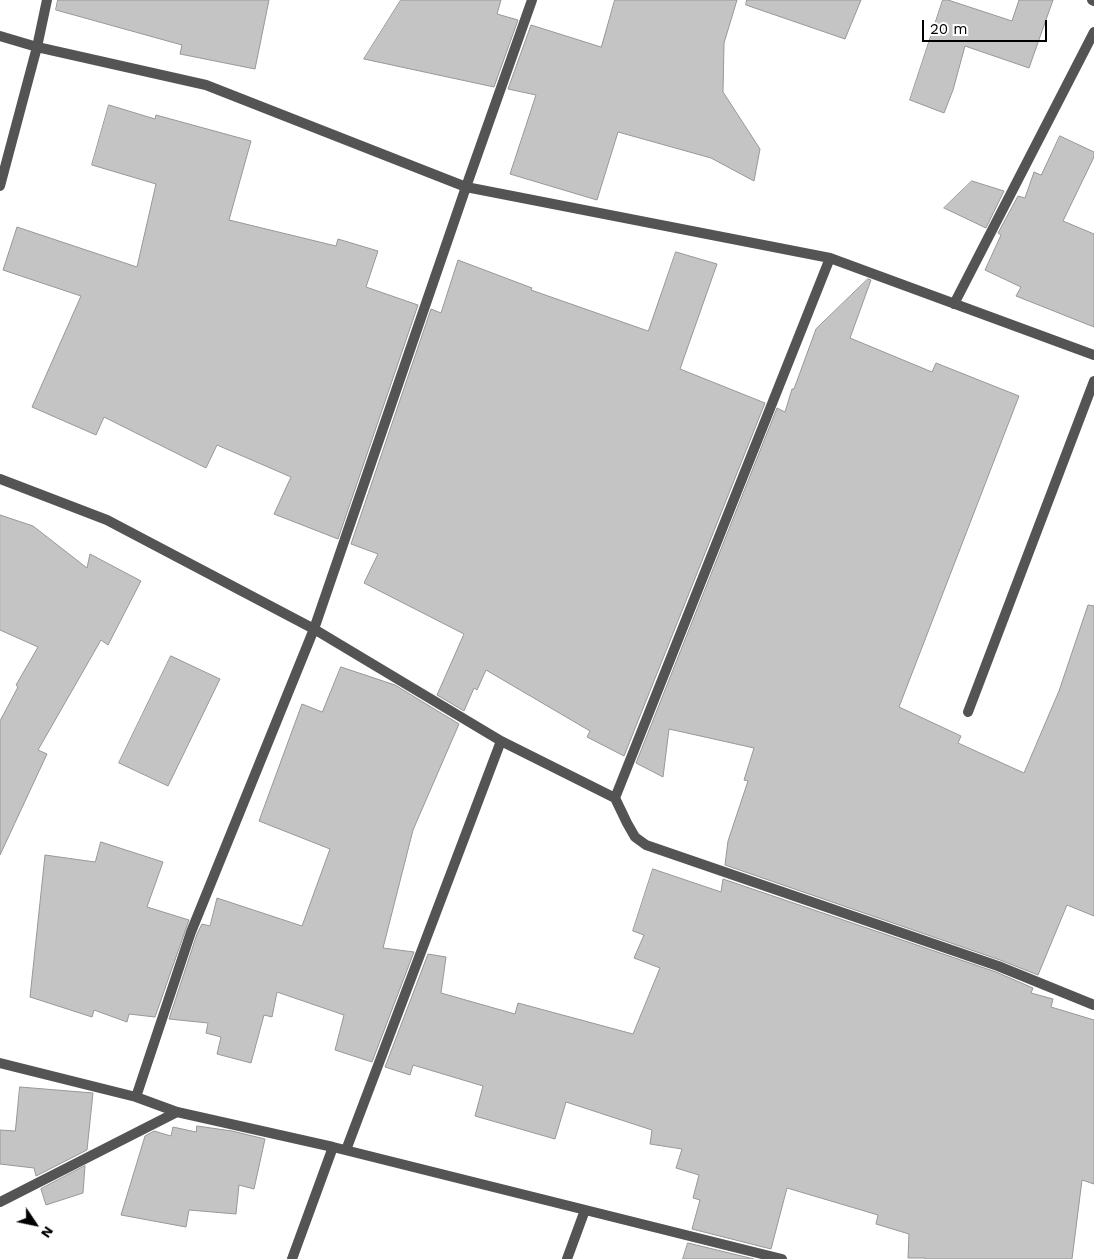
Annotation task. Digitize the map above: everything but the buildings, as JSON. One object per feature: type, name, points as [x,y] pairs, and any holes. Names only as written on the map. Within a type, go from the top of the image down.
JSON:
[{"type":"street","points":[[0,186],[38,47],[47,0]]},
{"type":"street","points":[[136,1098],[191,932],[314,629],[532,0]]},
{"type":"street","points":[[954,304],[1094,32]]},
{"type":"street","points":[[0,36],[38,47],[206,85],[466,187],[830,258],[1094,355]]},
{"type":"street","points":[[615,798],[830,258]]},
{"type":"street","points":[[968,712],[1094,380]]},
{"type":"street","points":[[0,480],[107,520],[314,629],[501,741],[615,798],[635,837],[646,844],[998,966],[1094,1004]]},
{"type":"street","points":[[346,1150],[501,741]]},
{"type":"street","points":[[0,1063],[136,1098],[177,1112],[333,1146],[782,1259]]},
{"type":"street","points":[[0,1202],[177,1112]]},
{"type":"street","points":[[292,1259],[333,1146]]},
{"type":"street","points":[[567,1259],[586,1210]]}]
